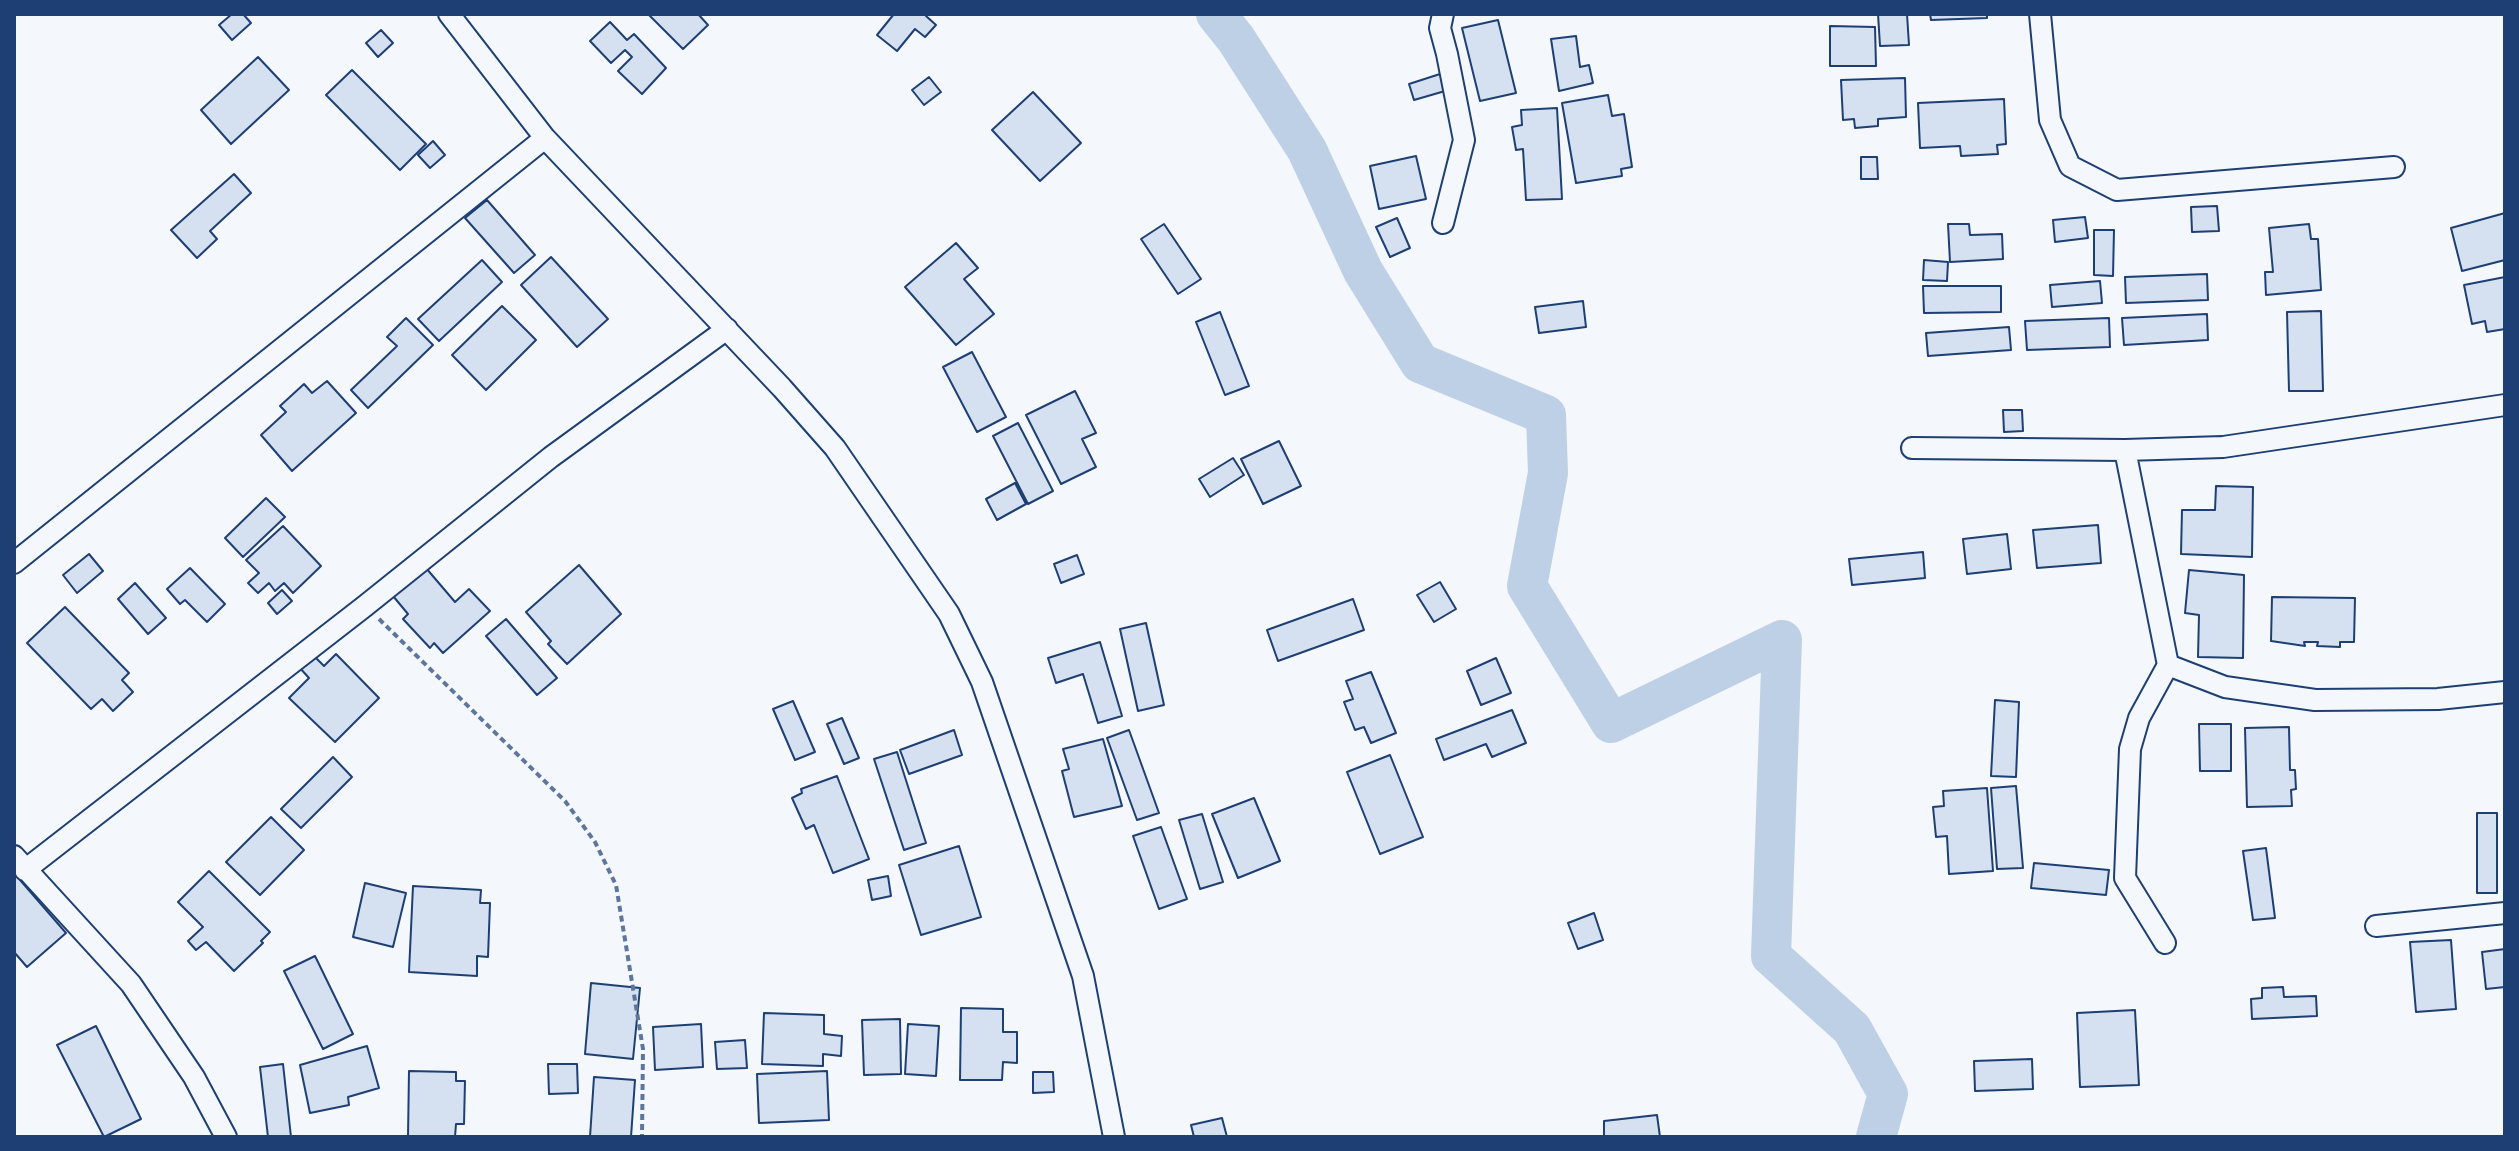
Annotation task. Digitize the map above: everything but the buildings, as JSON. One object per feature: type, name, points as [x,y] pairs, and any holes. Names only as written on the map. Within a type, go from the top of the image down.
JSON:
[{"type":"street","points":[[449,14],[545,138],[727,329],[835,448],[949,614],[982,682],[1083,976],[1114,1137]]},
{"type":"street","points":[[1443,14],[1440,28],[1464,140],[1443,223]]},
{"type":"street","points":[[2040,14],[2050,120],[2070,166],[2117,190],[2394,167]]},
{"type":"street","points":[[14,563],[545,138]]},
{"type":"street","points":[[226,1137],[194,1077],[131,984],[20,863],[365,606],[551,457],[727,329]]},
{"type":"street","points":[[1912,448],[2125,450],[2223,447],[2505,405]]},
{"type":"street","points":[[2125,450],[2168,665],[2139,718],[2130,749],[2125,878],[2165,943]]},
{"type":"street","points":[[2168,665],[2225,687],[2315,700],[2438,699],[2505,692]]},
{"type":"street","points":[[2376,926],[2505,913]]},
{"type":"path","points":[[365,606],[565,801],[595,842],[616,885],[643,1049],[642,1137]]},
{"type":"waterway","points":[[1216,14],[1236,39],[1307,150],[1363,271],[1420,363],[1546,415],[1548,473],[1527,586],[1611,723],[1782,640],[1771,956],[1852,1029],[1888,1094],[1876,1137]]}]
